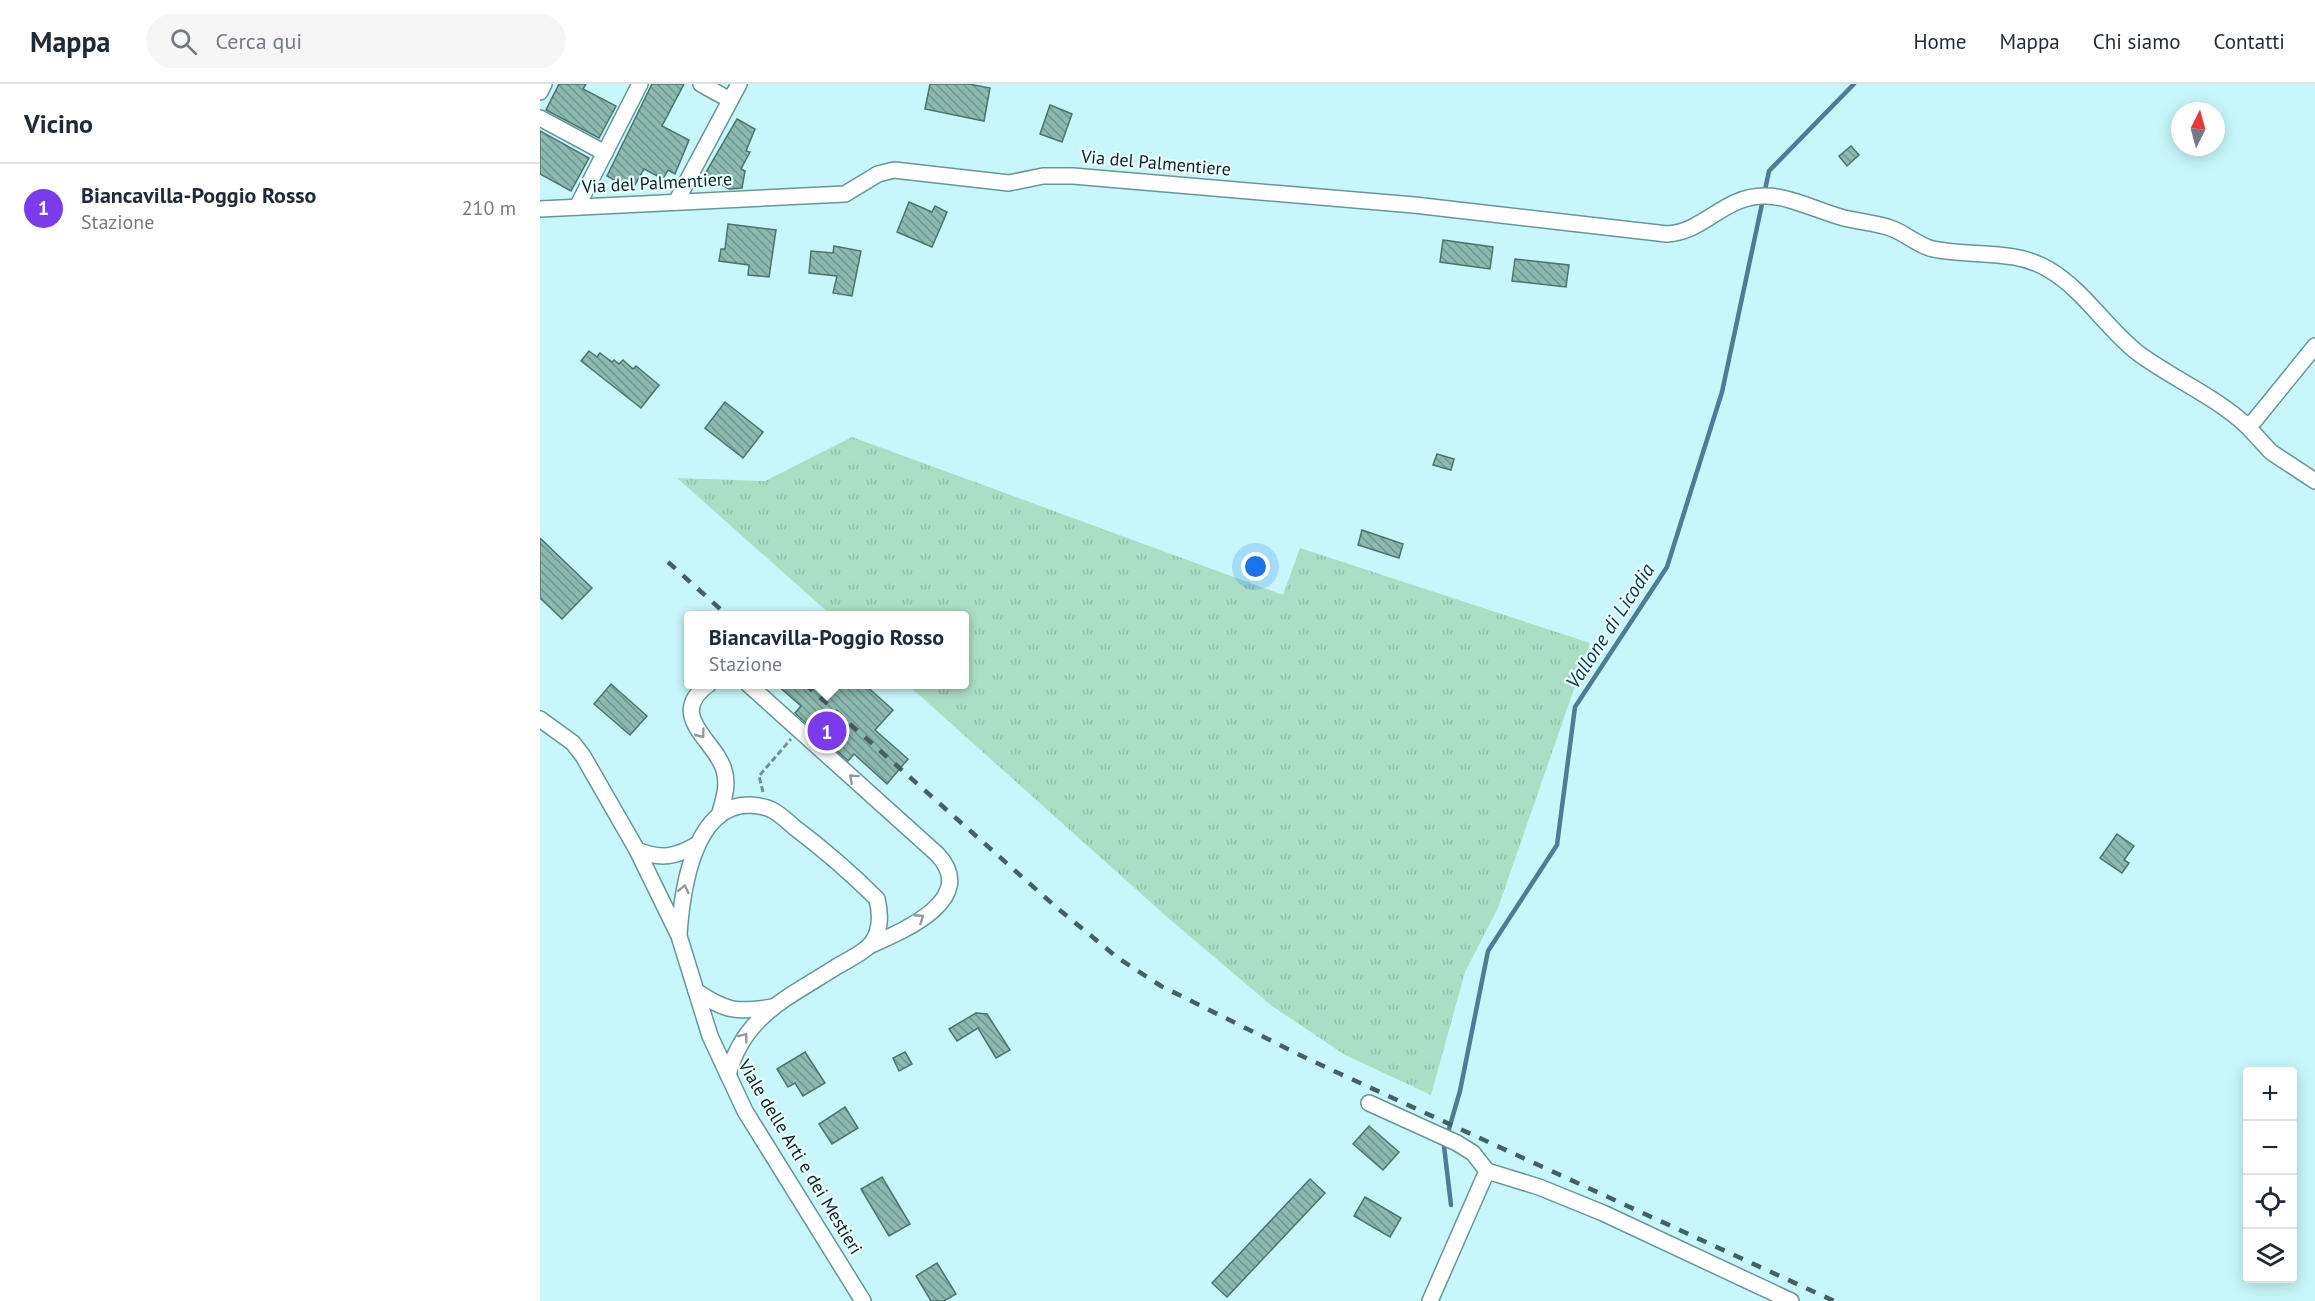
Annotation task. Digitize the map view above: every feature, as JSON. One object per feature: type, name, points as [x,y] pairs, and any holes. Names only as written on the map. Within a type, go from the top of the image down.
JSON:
[{"type":"street","points":[[540,92],[544,84]]},
{"type":"street","points":[[577,207],[640,84]]},
{"type":"street","points":[[700,84],[730,100]]},
{"type":"street","points":[[676,202],[739,84]]},
{"type":"street","points":[[540,118],[604,153]]},
{"type":"street","name":"Via del Palmentiere","points":[[540,209],[845,194],[878,174],[894,170],[1009,183],[1043,176],[1073,176],[1414,205],[1683,234],[1731,202],[1763,195],[1892,228],[1931,249],[2021,258],[2049,270],[2083,298],[2138,352],[2233,413],[2247,426]]},
{"type":"street","points":[[2315,346],[2255,420],[2247,426],[2271,452],[2315,481]]},
{"type":"street","points":[[705,689],[695,700],[692,718],[696,730],[714,749],[725,772],[724,798],[719,816]]},
{"type":"street","points":[[728,1075],[741,1038],[772,1007],[869,946],[893,936],[943,902],[949,892],[949,871],[937,854],[754,689]]},
{"type":"street","name":"Viale delle Arti e dei Mestieri","points":[[540,719],[573,743],[583,756],[637,850],[679,936],[710,1036],[745,1111],[863,1301]]},
{"type":"street","points":[[679,936],[682,897],[698,844],[719,816],[730,807],[740,805],[772,810],[809,838],[877,900],[881,912],[880,925],[869,946]]},
{"type":"street","points":[[637,850],[652,856],[670,857],[698,844]]},
{"type":"street","points":[[696,991],[727,1009],[743,1012],[772,1007]]},
{"type":"street","points":[[1370,1103],[1473,1153],[1487,1172],[1539,1187],[1603,1213],[1791,1301]]},
{"type":"street","points":[[1430,1301],[1487,1172]]},
{"type":"path","points":[[772,810],[762,790],[759,776],[799,729]]},
{"type":"green space","points":[[852,437],[1283,595],[1300,548],[1590,643],[1498,908],[1465,972],[1431,1095],[1345,1055],[1272,1006],[1167,917],[912,689],[969,689],[969,611],[827,611],[677,478],[765,481]]},
{"type":"building","points":[[559,84],[586,84],[583,89],[616,106],[599,138],[546,110]]},
{"type":"building","points":[[652,84],[684,84],[662,126],[689,140],[675,174],[668,170],[663,179],[644,169],[632,190],[607,176]]},
{"type":"building","points":[[930,84],[969,84],[990,88],[984,121],[925,109]]},
{"type":"building","points":[[1050,105],[1072,114],[1062,142],[1040,134]]},
{"type":"building","points":[[737,119],[755,129],[746,151],[750,152],[741,169],[745,171],[742,188],[729,189],[715,181],[713,185],[702,179]]},
{"type":"building","points":[[540,131],[589,158],[571,191],[540,174]]},
{"type":"building","points":[[1851,146],[1859,155],[1847,166],[1839,156]]},
{"type":"building","points":[[909,202],[932,212],[935,206],[947,212],[932,247],[897,232]]},
{"type":"building","points":[[728,224],[776,230],[769,277],[748,275],[749,265],[719,261],[721,249],[725,249]]},
{"type":"building","points":[[1443,240],[1493,247],[1490,269],[1440,262]]},
{"type":"building","points":[[834,246],[861,251],[852,296],[833,293],[837,276],[809,273],[811,251],[833,253]]},
{"type":"building","points":[[1515,259],[1569,265],[1566,287],[1512,281]]},
{"type":"building","points":[[589,351],[597,357],[600,353],[619,364],[623,360],[633,369],[636,366],[659,385],[641,408],[581,361]]},
{"type":"building","points":[[725,402],[763,432],[743,458],[705,428]]},
{"type":"building","points":[[1437,454],[1454,459],[1451,470],[1433,465]]},
{"type":"building","points":[[1362,530],[1403,544],[1399,558],[1358,545]]},
{"type":"building","points":[[540,538],[592,588],[562,619],[540,598]]},
{"type":"building","points":[[611,684],[647,716],[630,735],[594,704]]},
{"type":"building","points":[[782,689],[870,689],[893,710],[875,730],[908,759],[887,784],[854,754],[848,761],[795,713],[801,706]]},
{"type":"building","points":[[2117,834],[2134,846],[2124,860],[2129,863],[2122,873],[2100,858]]},
{"type":"building","points":[[976,1013],[987,1014],[1010,1050],[996,1058],[978,1028],[957,1041],[949,1029]]},
{"type":"building","points":[[805,1052],[825,1083],[803,1096],[795,1083],[788,1087],[777,1069]]},
{"type":"building","points":[[905,1052],[912,1064],[899,1071],[893,1058]]},
{"type":"building","points":[[845,1107],[858,1128],[832,1144],[819,1124]]},
{"type":"building","points":[[1369,1126],[1399,1152],[1383,1170],[1353,1144]]},
{"type":"building","points":[[882,1177],[910,1224],[889,1236],[861,1189]]},
{"type":"building","points":[[1310,1179],[1325,1193],[1227,1297],[1212,1283]]},
{"type":"building","points":[[1365,1197],[1401,1218],[1390,1237],[1354,1216]]},
{"type":"building","points":[[937,1263],[956,1294],[944,1301],[931,1301],[916,1276]]},
{"type":"waterway","name":"Vallone di Licodia","points":[[1451,1205],[1444,1146],[1460,1091],[1488,951],[1557,845],[1575,707],[1667,567],[1722,392],[1769,171],[1854,84]]},
{"type":"railway","points":[[668,562],[722,611]]},
{"type":"railway","points":[[811,689],[1056,907],[1118,958],[1161,986],[1308,1059],[1834,1301]]},
{"type":"place","name":"Biancavilla-Poggio Rosso","points":[[827,731]]}]
